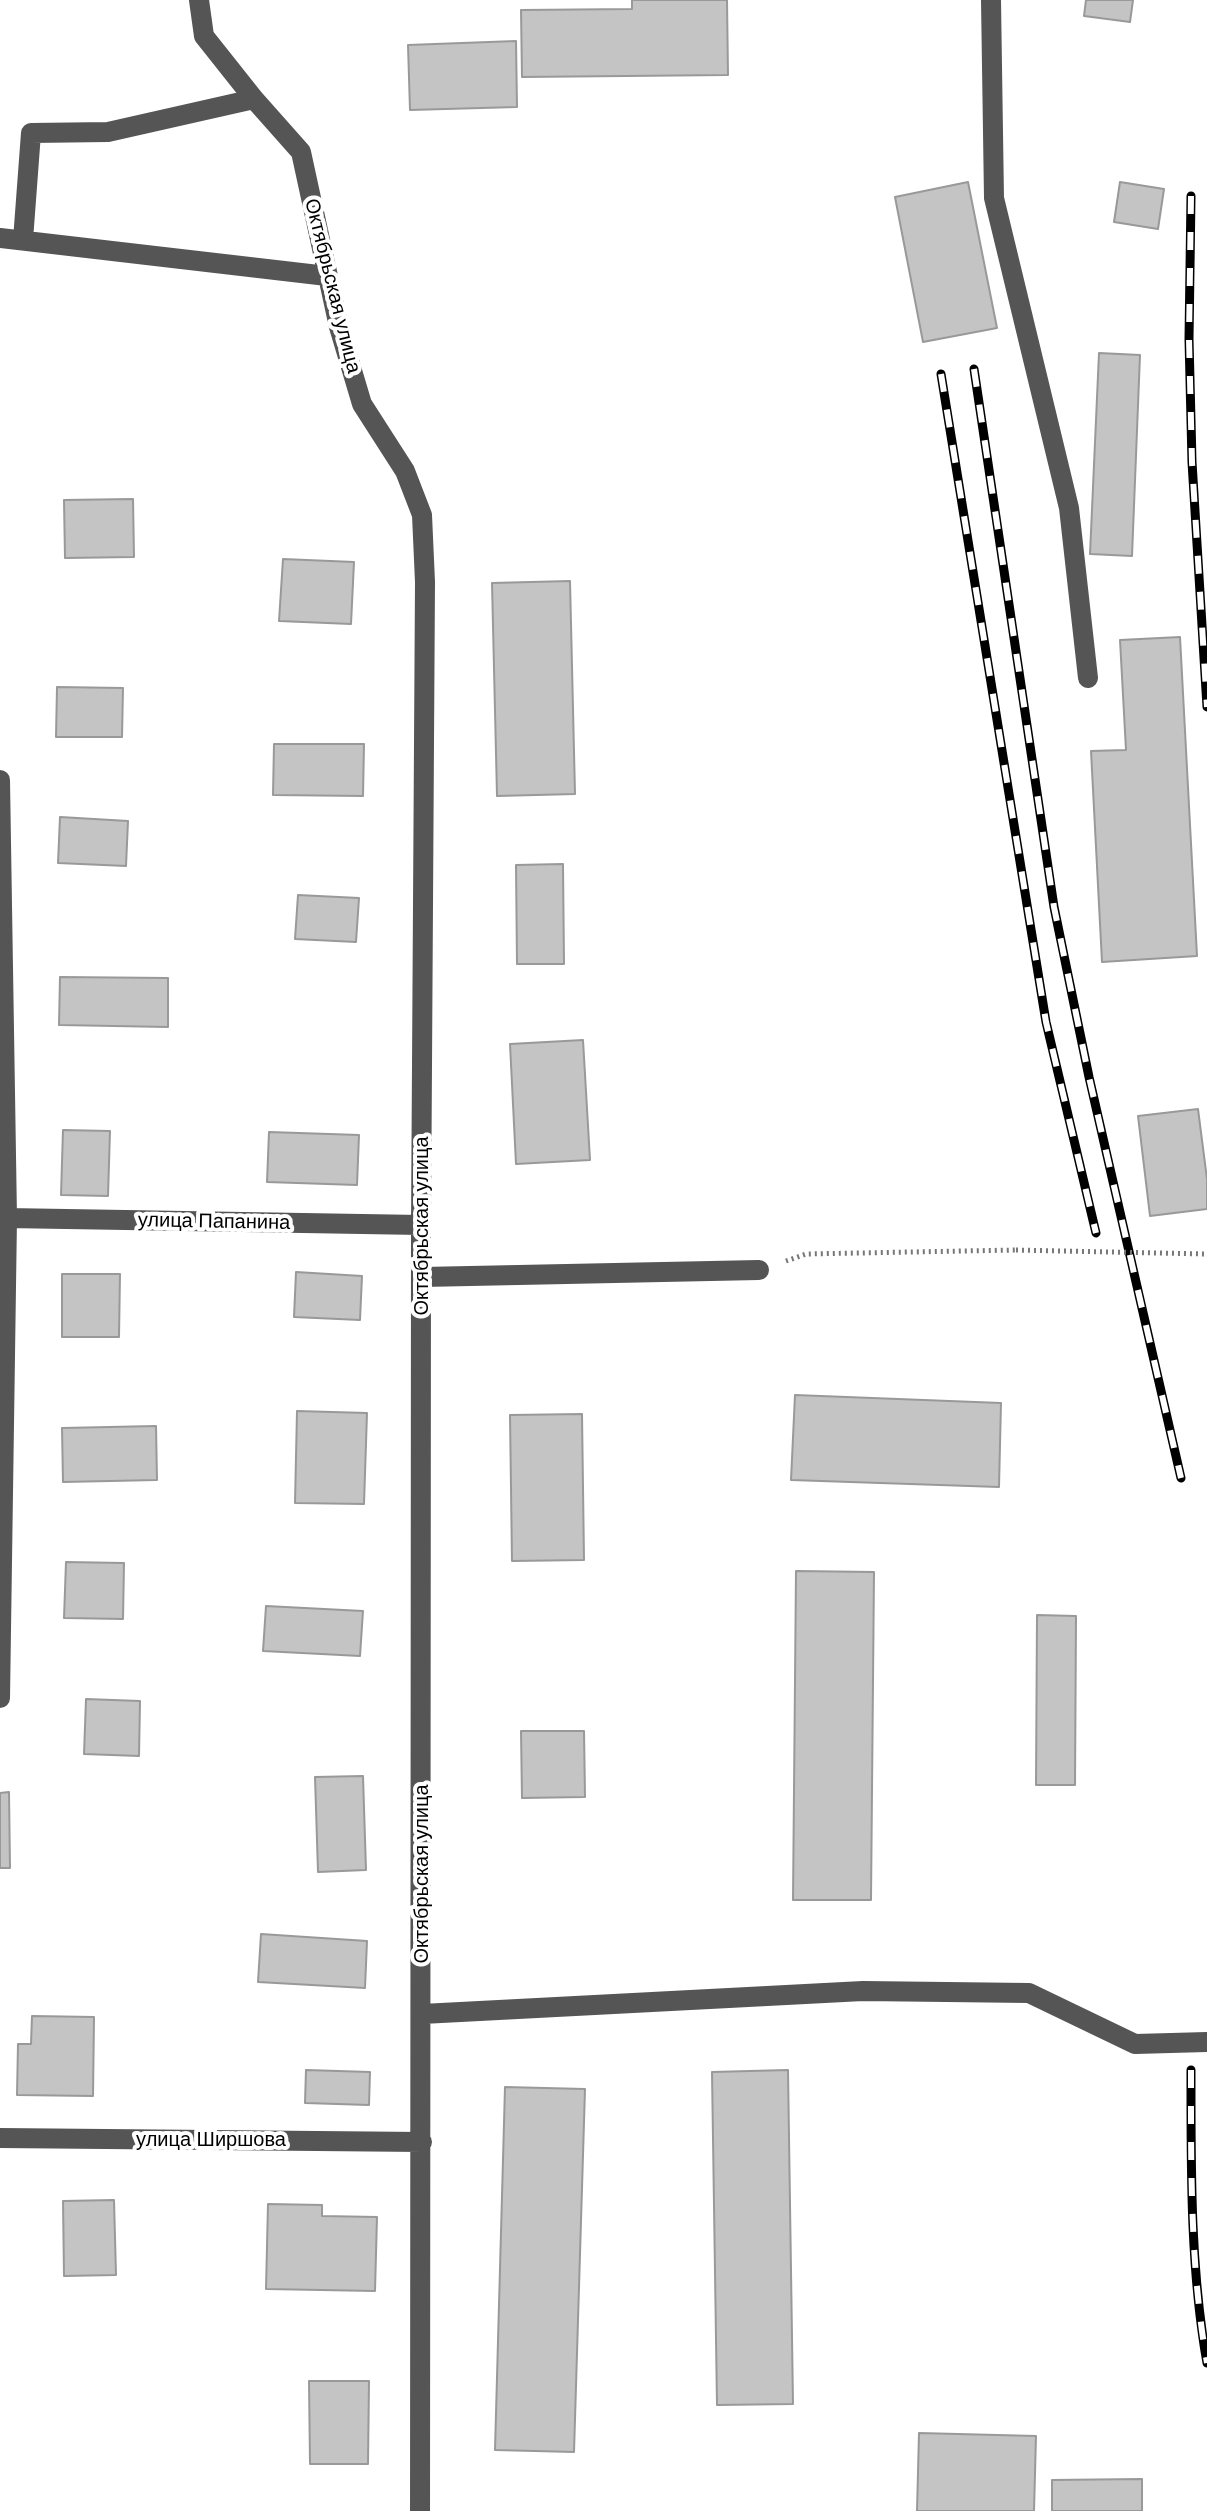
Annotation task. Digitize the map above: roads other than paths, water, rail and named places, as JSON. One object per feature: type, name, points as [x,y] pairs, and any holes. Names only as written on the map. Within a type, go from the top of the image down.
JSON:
[{"type":"street","name":"Октябрьская улица","points":[[199,0],[204,36],[301,152],[339,327],[362,404],[405,471],[422,515],[425,582],[420,2511]]},
{"type":"street","points":[[991,0],[994,198],[1069,508],[1088,678]]},
{"type":"street","points":[[23,240],[31,133],[108,132],[254,99]]},
{"type":"street","points":[[0,238],[327,276]]},
{"type":"street","points":[[0,780],[7,1218],[0,1698]]},
{"type":"street","name":"улица Папанина","points":[[7,1218],[421,1225]]},
{"type":"street","points":[[422,1277],[759,1270]]},
{"type":"street","points":[[422,2014],[863,1991],[1029,1993],[1135,2044],[1207,2042]]},
{"type":"street","name":"улица Ширшова","points":[[0,2138],[422,2142]]},
{"type":"railway","points":[[1191,196],[1189,339],[1192,462],[1207,707]]},
{"type":"railway","points":[[974,369],[1054,907],[1089,1077],[1181,1478]]},
{"type":"railway","points":[[941,374],[1046,1022],[1096,1233]]},
{"type":"railway","points":[[1191,2070],[1194,2254],[1207,2363]]}]
